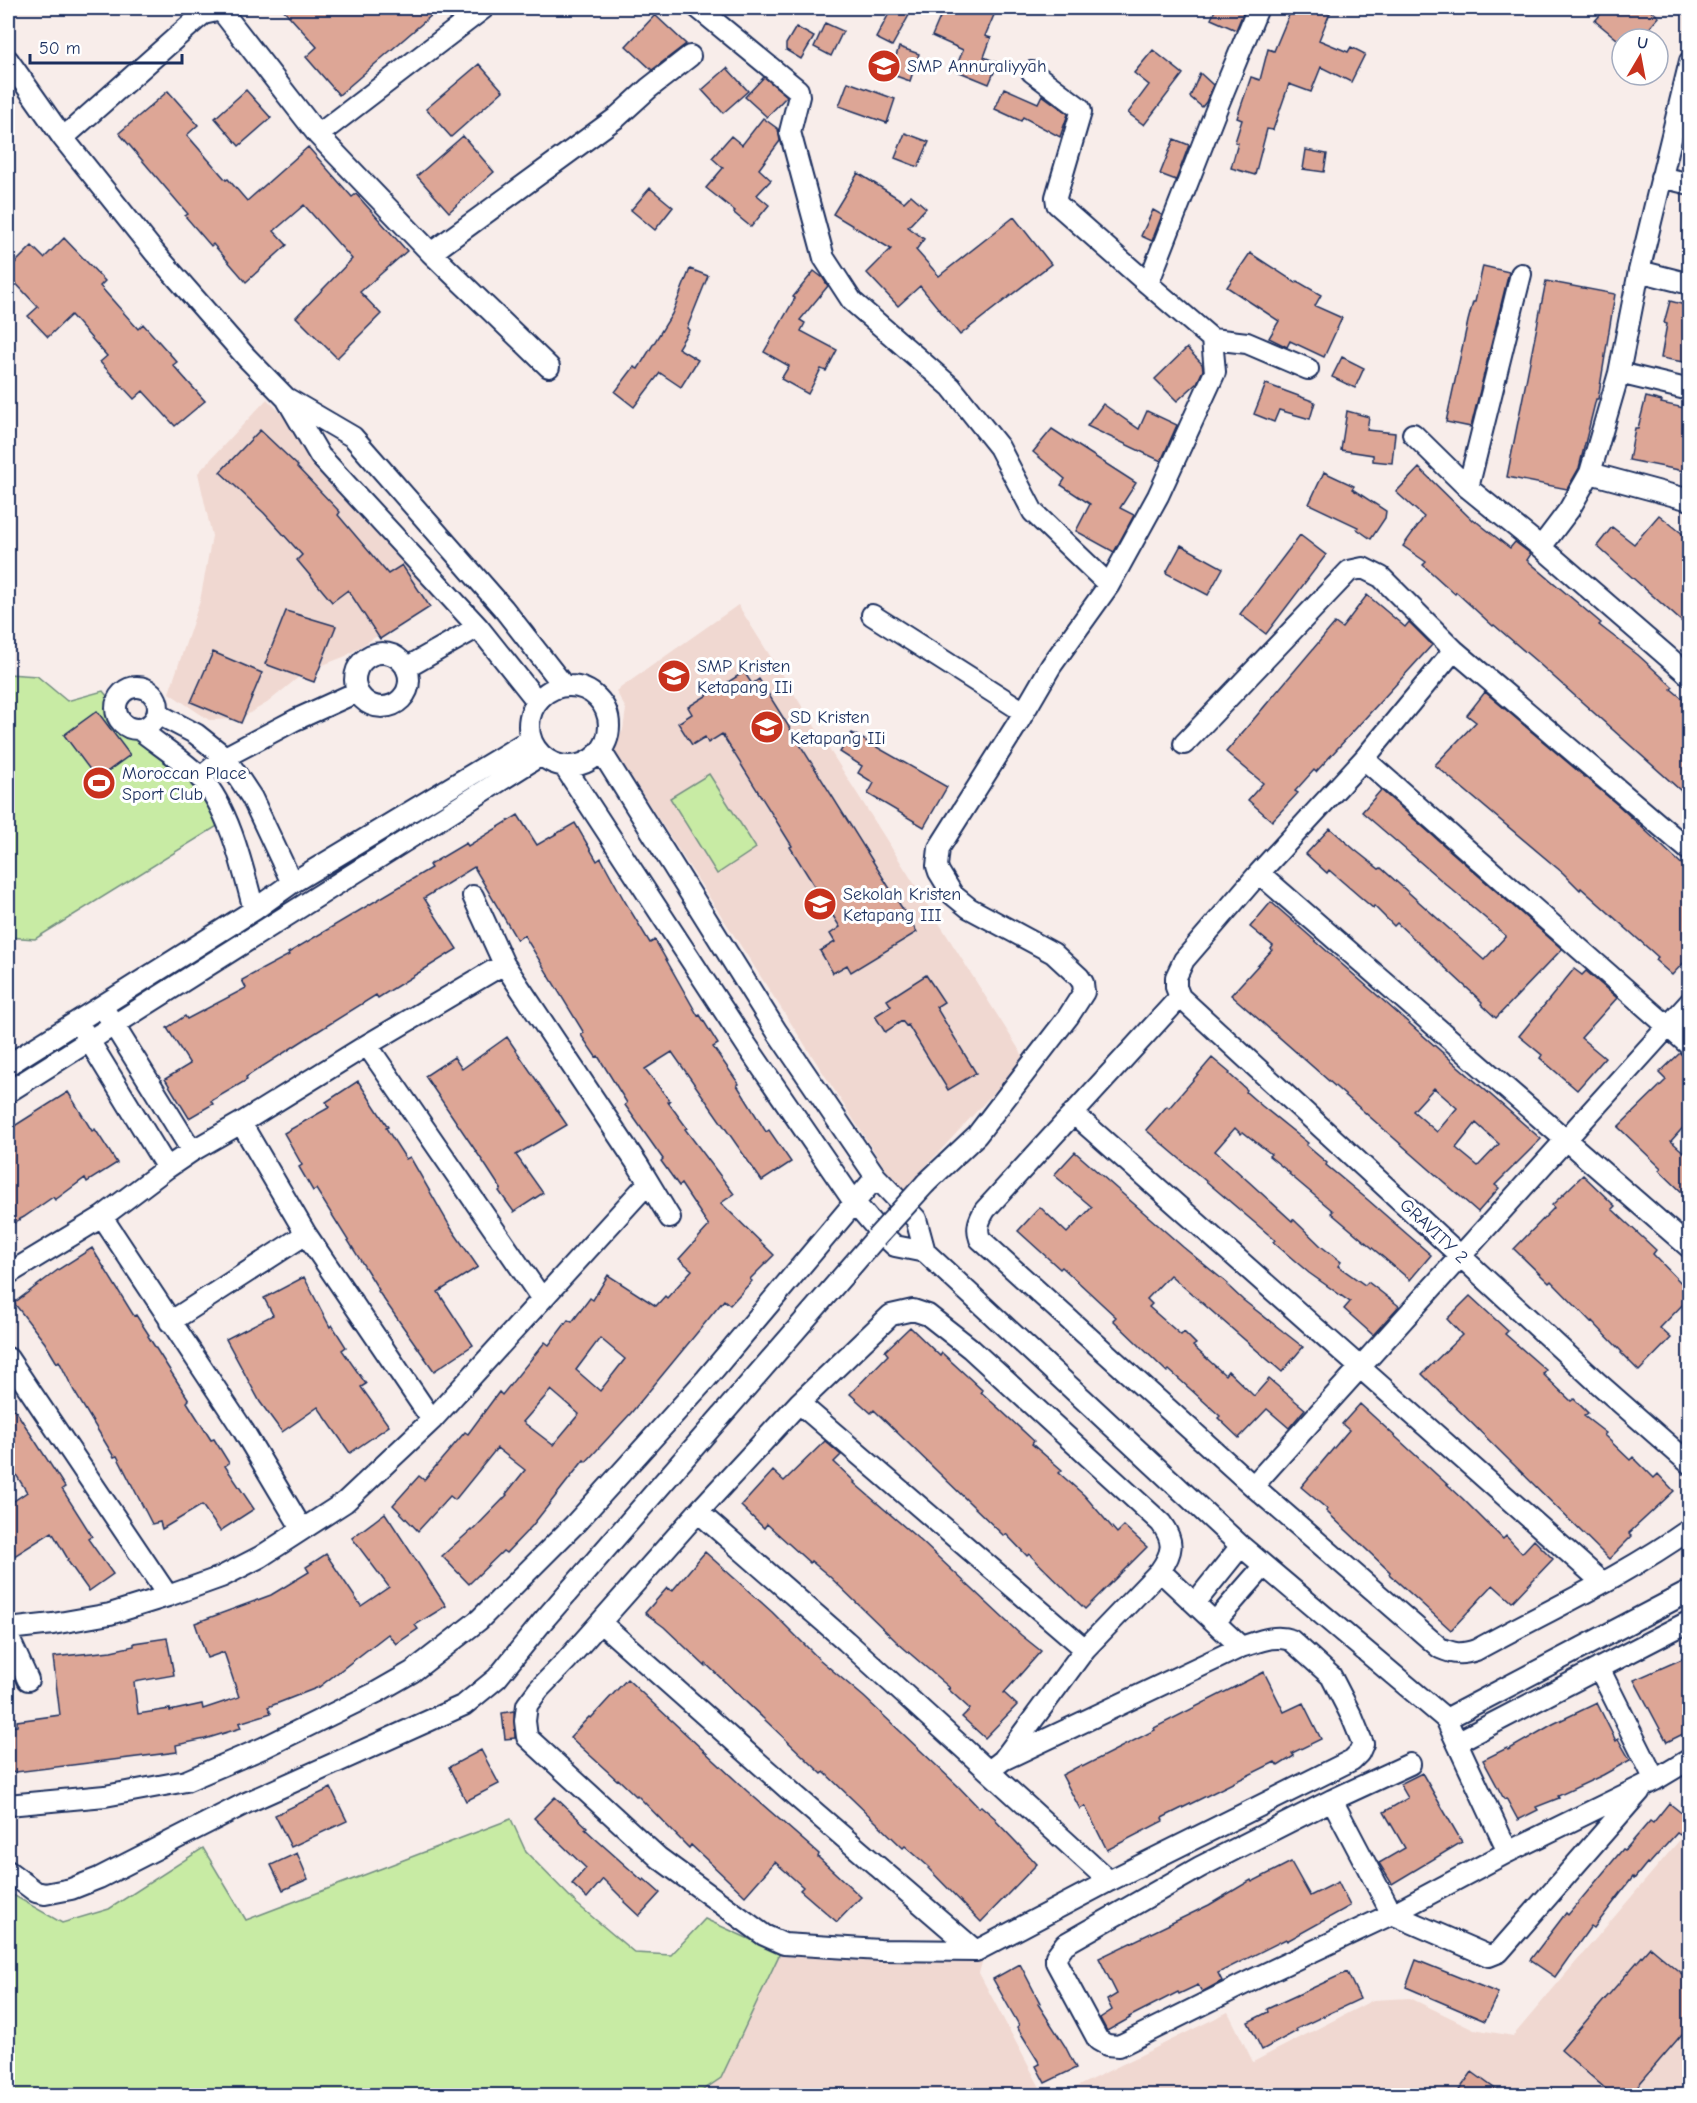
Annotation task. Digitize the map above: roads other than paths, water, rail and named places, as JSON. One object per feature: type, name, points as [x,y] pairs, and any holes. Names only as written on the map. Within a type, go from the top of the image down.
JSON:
[{"type":"street","points":[[318,135],[484,8]]},
{"type":"street","points":[[698,8],[798,90],[799,96],[790,132],[824,258],[852,301],[951,387],[999,447],[1033,512],[1109,585]]},
{"type":"street","points":[[1148,284],[1258,8]]},
{"type":"street","points":[[63,138],[203,14],[225,9],[318,135],[431,253],[549,367]]},
{"type":"street","points":[[431,253],[616,118],[649,88],[690,56]]},
{"type":"street","points":[[8,60],[63,138],[155,253],[247,358],[286,398],[320,456],[478,627],[537,701]]},
{"type":"street","points":[[1032,72],[1080,108],[1081,112],[1056,197],[1057,204],[1212,339],[1247,343],[1308,369]]},
{"type":"street","points":[[1541,547],[1569,510],[1590,473],[1619,373],[1639,271],[1688,74]]},
{"type":"street","points":[[1661,177],[1689,184]]},
{"type":"street","points":[[1639,271],[1689,284]]},
{"type":"street","points":[[1468,488],[1521,274]]},
{"type":"street","points":[[8,1871],[36,1892],[45,1894],[71,1889],[99,1878],[246,1803],[464,1705],[497,1678],[543,1621],[876,1239],[926,1183],[976,1135],[1068,1017],[1084,992],[1083,983],[1053,953],[969,908],[953,895],[942,878],[938,866],[941,843],[1051,666],[1109,585],[1158,496],[1215,372],[1212,339]]},
{"type":"street","points":[[1619,373],[1689,390]]},
{"type":"street","points":[[286,398],[353,437],[503,608],[564,686]]},
{"type":"street","points":[[1413,434],[1468,488],[1541,547],[1689,676]]},
{"type":"street","points":[[1590,473],[1685,502]]},
{"type":"street","points":[[1184,744],[1349,571],[1363,568],[1381,577],[1455,650],[1689,851]]},
{"type":"street","points":[[873,615],[1024,712]]},
{"type":"street","points":[[406,668],[478,627]]},
{"type":"street","points":[[1455,650],[1364,759],[1259,873],[1179,968],[1176,987],[1180,997],[986,1210],[978,1227],[980,1239],[1253,1486],[1440,1648],[1454,1654],[1465,1654],[1476,1650],[1602,1582],[1689,1529]]},
{"type":"street","points":[[377,653],[394,656],[406,668],[409,676],[406,693],[394,704],[377,707],[369,704],[357,692],[355,684],[357,668],[369,656],[377,653]]},
{"type":"street","points":[[139,729],[147,727],[158,714],[158,701],[150,691],[139,686],[127,689],[118,698],[116,704],[118,717],[126,726],[139,729],[200,777],[228,823],[254,910]]},
{"type":"street","points":[[564,686],[587,690],[597,696],[604,706],[610,724],[607,741],[601,751],[584,763],[564,766],[552,762],[536,747],[529,719],[537,701],[549,690],[564,686]]},
{"type":"street","points":[[200,777],[225,757],[295,720],[357,692]]},
{"type":"street","points":[[158,714],[196,734],[225,757],[252,798],[292,883]]},
{"type":"street","points":[[8,1065],[254,910],[292,883],[536,747]]},
{"type":"street","points":[[8,1092],[114,1025],[536,747]]},
{"type":"street","points":[[601,751],[777,1032],[876,1177],[916,1219],[925,1252]]},
{"type":"street","points":[[1364,759],[1689,1046]]},
{"type":"street","points":[[564,766],[740,1036],[854,1202],[895,1246],[925,1252],[1240,1546],[1446,1719],[1508,1852]]},
{"type":"street","points":[[1259,873],[1689,1248]]},
{"type":"street","points":[[473,896],[504,964],[638,1165],[670,1218]]},
{"type":"street","points":[[8,1274],[102,1217],[192,1151],[504,964]]},
{"type":"street","name":"GRAVITY 2","points":[[1180,997],[1598,1383],[1689,1464]]},
{"type":"street","points":[[1253,1486],[1689,1002]]},
{"type":"street","points":[[102,1007],[192,1151]]},
{"type":"street","points":[[77,1022],[167,1168]]},
{"type":"street","points":[[367,1045],[457,1179],[542,1299]]},
{"type":"street","points":[[1073,1113],[1602,1582]]},
{"type":"street","points":[[241,1123],[306,1234],[432,1420]]},
{"type":"street","points":[[8,1806],[105,1796],[186,1781],[263,1748],[377,1692],[412,1672],[479,1620],[567,1532],[706,1379],[876,1177]]},
{"type":"street","points":[[8,1629],[91,1618],[168,1596],[243,1567],[345,1502],[432,1420],[648,1183]]},
{"type":"street","points":[[102,1217],[243,1430],[302,1528]]},
{"type":"street","points":[[170,1322],[306,1234]]},
{"type":"street","points":[[913,1310],[928,1315],[970,1348],[1161,1522],[1170,1534],[1170,1557],[1160,1571],[1085,1649],[996,1766],[1241,1647],[1270,1638],[1283,1637],[1292,1640],[1331,1676],[1363,1744],[1359,1753],[1352,1760],[1109,1881],[976,1951],[880,1950],[783,1944],[764,1935],[659,1858],[527,1737],[525,1721],[527,1705],[539,1689],[800,1402],[891,1315],[913,1310]]},
{"type":"street","points":[[8,1358],[168,1596]]},
{"type":"street","points":[[800,1402],[1085,1649]]},
{"type":"street","points":[[698,1512],[846,1641],[996,1766],[1109,1881]]},
{"type":"street","points":[[1195,1603],[1240,1546]]},
{"type":"street","points":[[1215,1622],[1264,1566]]},
{"type":"street","points":[[1160,1571],[1241,1647]]},
{"type":"street","points":[[1446,1719],[1689,1591]]},
{"type":"street","points":[[1456,1742],[1689,1621]]},
{"type":"street","points":[[601,1623],[788,1789],[976,1951]]},
{"type":"street","points":[[8,1636],[27,1680]]},
{"type":"street","points":[[1599,1668],[1651,1782]]},
{"type":"street","points":[[1410,1764],[1332,1800],[1200,1867],[1065,1944],[1056,1956],[1056,1962],[1098,2040],[1107,2045],[1119,2046],[1392,1914],[1508,1852],[1651,1782],[1689,1759]]},
{"type":"street","points":[[1332,1800],[1392,1914],[1483,1954],[1495,1955],[1651,1782]]},
{"type":"place","name":"SMP Annuraliyyah","points":[[884,66]]},
{"type":"place","name":"SMP Kristen Ketapang IIi","points":[[674,676]]},
{"type":"place","name":"SD Kristen Ketapang IIi","points":[[767,727]]},
{"type":"place","name":"Moroccan Place Sport Club","points":[[99,783]]},
{"type":"place","name":"Sekolah Kristen Ketapang III","points":[[820,904]]}]
